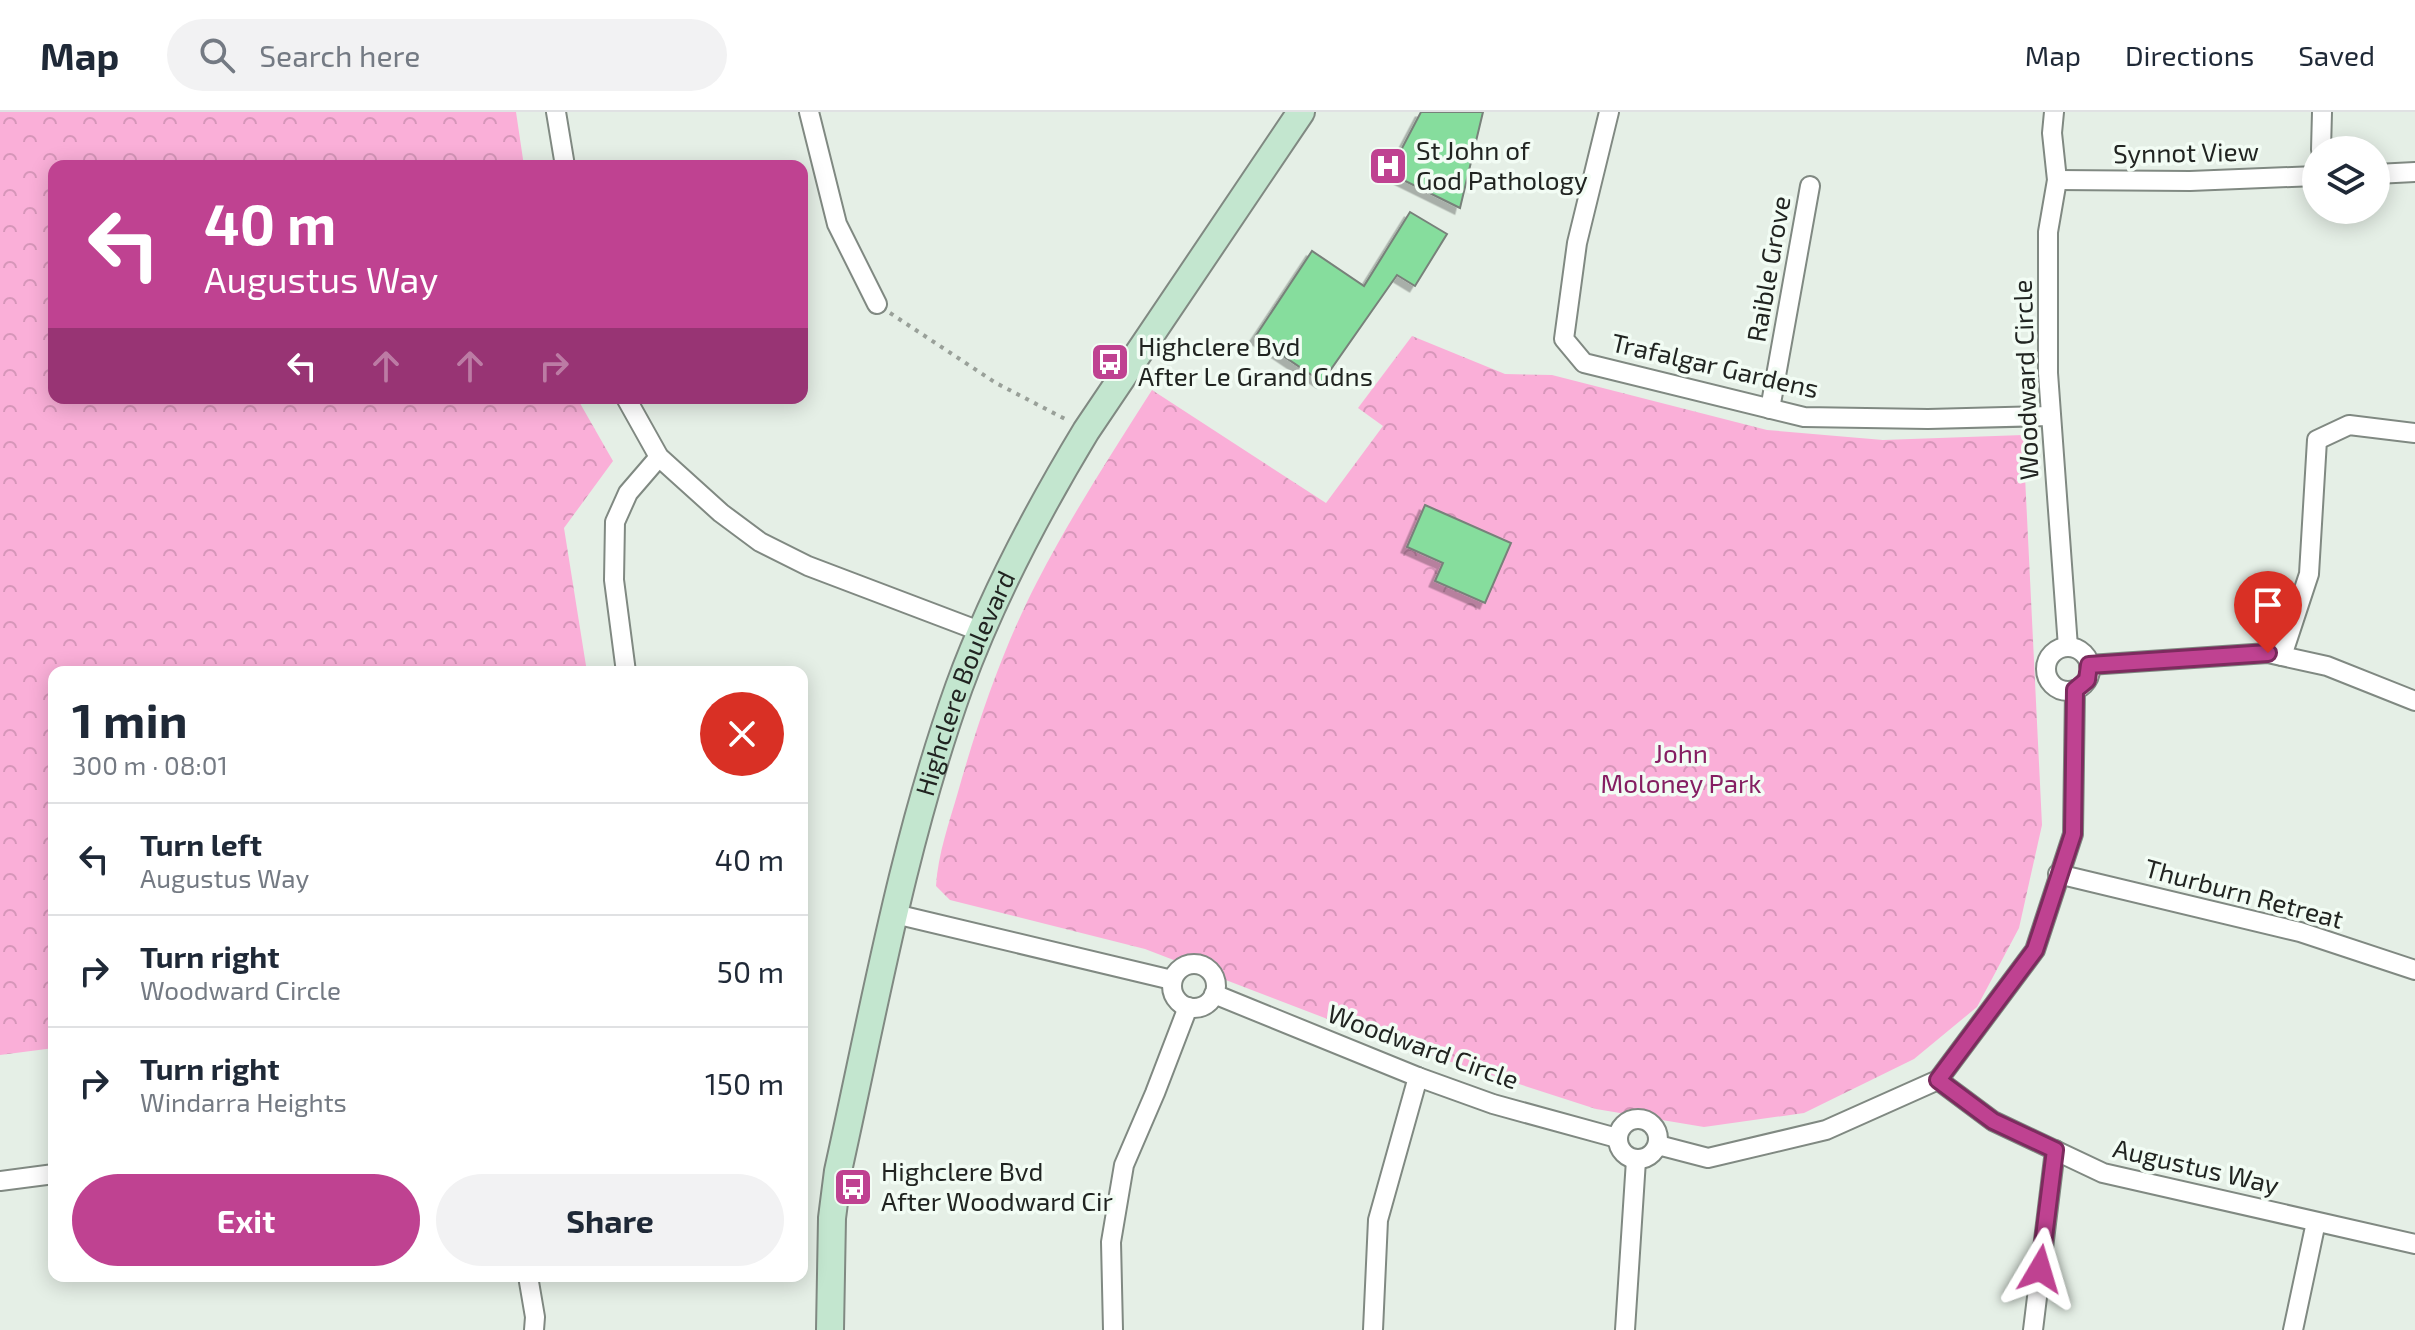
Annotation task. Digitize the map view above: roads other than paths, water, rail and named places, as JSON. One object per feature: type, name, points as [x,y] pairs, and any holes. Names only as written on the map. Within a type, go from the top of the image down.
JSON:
[{"type":"street","points":[[556,112],[564,160]]},
{"type":"street","points":[[809,112],[837,224],[877,304]]},
{"type":"street","name":"Highclere Boulevard","points":[[830,1330],[832,1218],[838,1171],[895,914],[940,743],[982,632],[1035,517],[1086,431],[1301,112]]},
{"type":"street","name":"Trafalgar Gardens","points":[[1609,112],[1577,243],[1564,339],[1584,363],[1804,417],[1928,419],[2049,416]]},
{"type":"street","name":"Woodward Circle","points":[[2054,112],[2052,133],[2057,180],[2048,232],[2049,416],[2068,647]]},
{"type":"street","points":[[2321,136],[2322,112]]},
{"type":"street","points":[[2390,173],[2415,172]]},
{"type":"street","name":"Synnot View","points":[[2057,180],[2190,181],[2302,177]]},
{"type":"street","name":"Raible Grove","points":[[1770,409],[1810,186]]},
{"type":"street","points":[[629,404],[659,457],[721,513],[760,542],[808,566],[982,632]]},
{"type":"street","points":[[2282,656],[2309,574],[2317,440],[2349,425],[2415,433]]},
{"type":"street","points":[[625,666],[614,580],[615,522],[628,493],[659,457]]},
{"type":"street","points":[[2068,647],[2082,653],[2089,665],[2087,680],[2075,690],[2068,691],[2054,686],[2046,673],[2048,658],[2068,647]]},
{"type":"street","points":[[2089,665],[2268,653],[2327,666],[2415,701]]},
{"type":"street","points":[[1658,1145],[1708,1158],[1826,1130],[1938,1080],[2035,950],[2073,834],[2075,690]]},
{"type":"street","name":"Thurburn Retreat","points":[[2058,874],[2300,932],[2415,970]]},
{"type":"street","points":[[895,914],[1172,980]]},
{"type":"street","points":[[1184,966],[1203,966],[1214,978],[1214,994],[1203,1006],[1188,1007],[1175,997],[1172,980],[1184,966]]},
{"type":"street","name":"Woodward Circle","points":[[1214,994],[1493,1104],[1617,1138]]},
{"type":"street","points":[[1113,1330],[1111,1242],[1124,1165],[1188,1007]]},
{"type":"street","points":[[1373,1330],[1378,1220],[1418,1077]]},
{"type":"street","name":"Augustus Way","points":[[1938,1080],[1993,1121],[2103,1173],[2415,1244]]},
{"type":"street","points":[[1643,1119],[1656,1129],[1658,1145],[1650,1156],[1636,1160],[1622,1153],[1617,1138],[1626,1122],[1643,1119]]},
{"type":"street","points":[[2033,1330],[2055,1150]]},
{"type":"street","points":[[1625,1330],[1636,1160]]},
{"type":"street","points":[[0,1181],[48,1175]]},
{"type":"street","points":[[2293,1330],[2316,1222]]},
{"type":"street","points":[[529,1282],[534,1330]]},
{"type":"place","name":"St John of God Pathology","points":[[1388,166]]},
{"type":"place","name":"Highclere Bvd After Le Grand Gdns","points":[[1110,362]]},
{"type":"place","name":"Highclere Bvd After Woodward Cir","points":[[853,1187]]},
{"type":"park label","name":"John Moloney Park","points":[[1681,769]]}]
